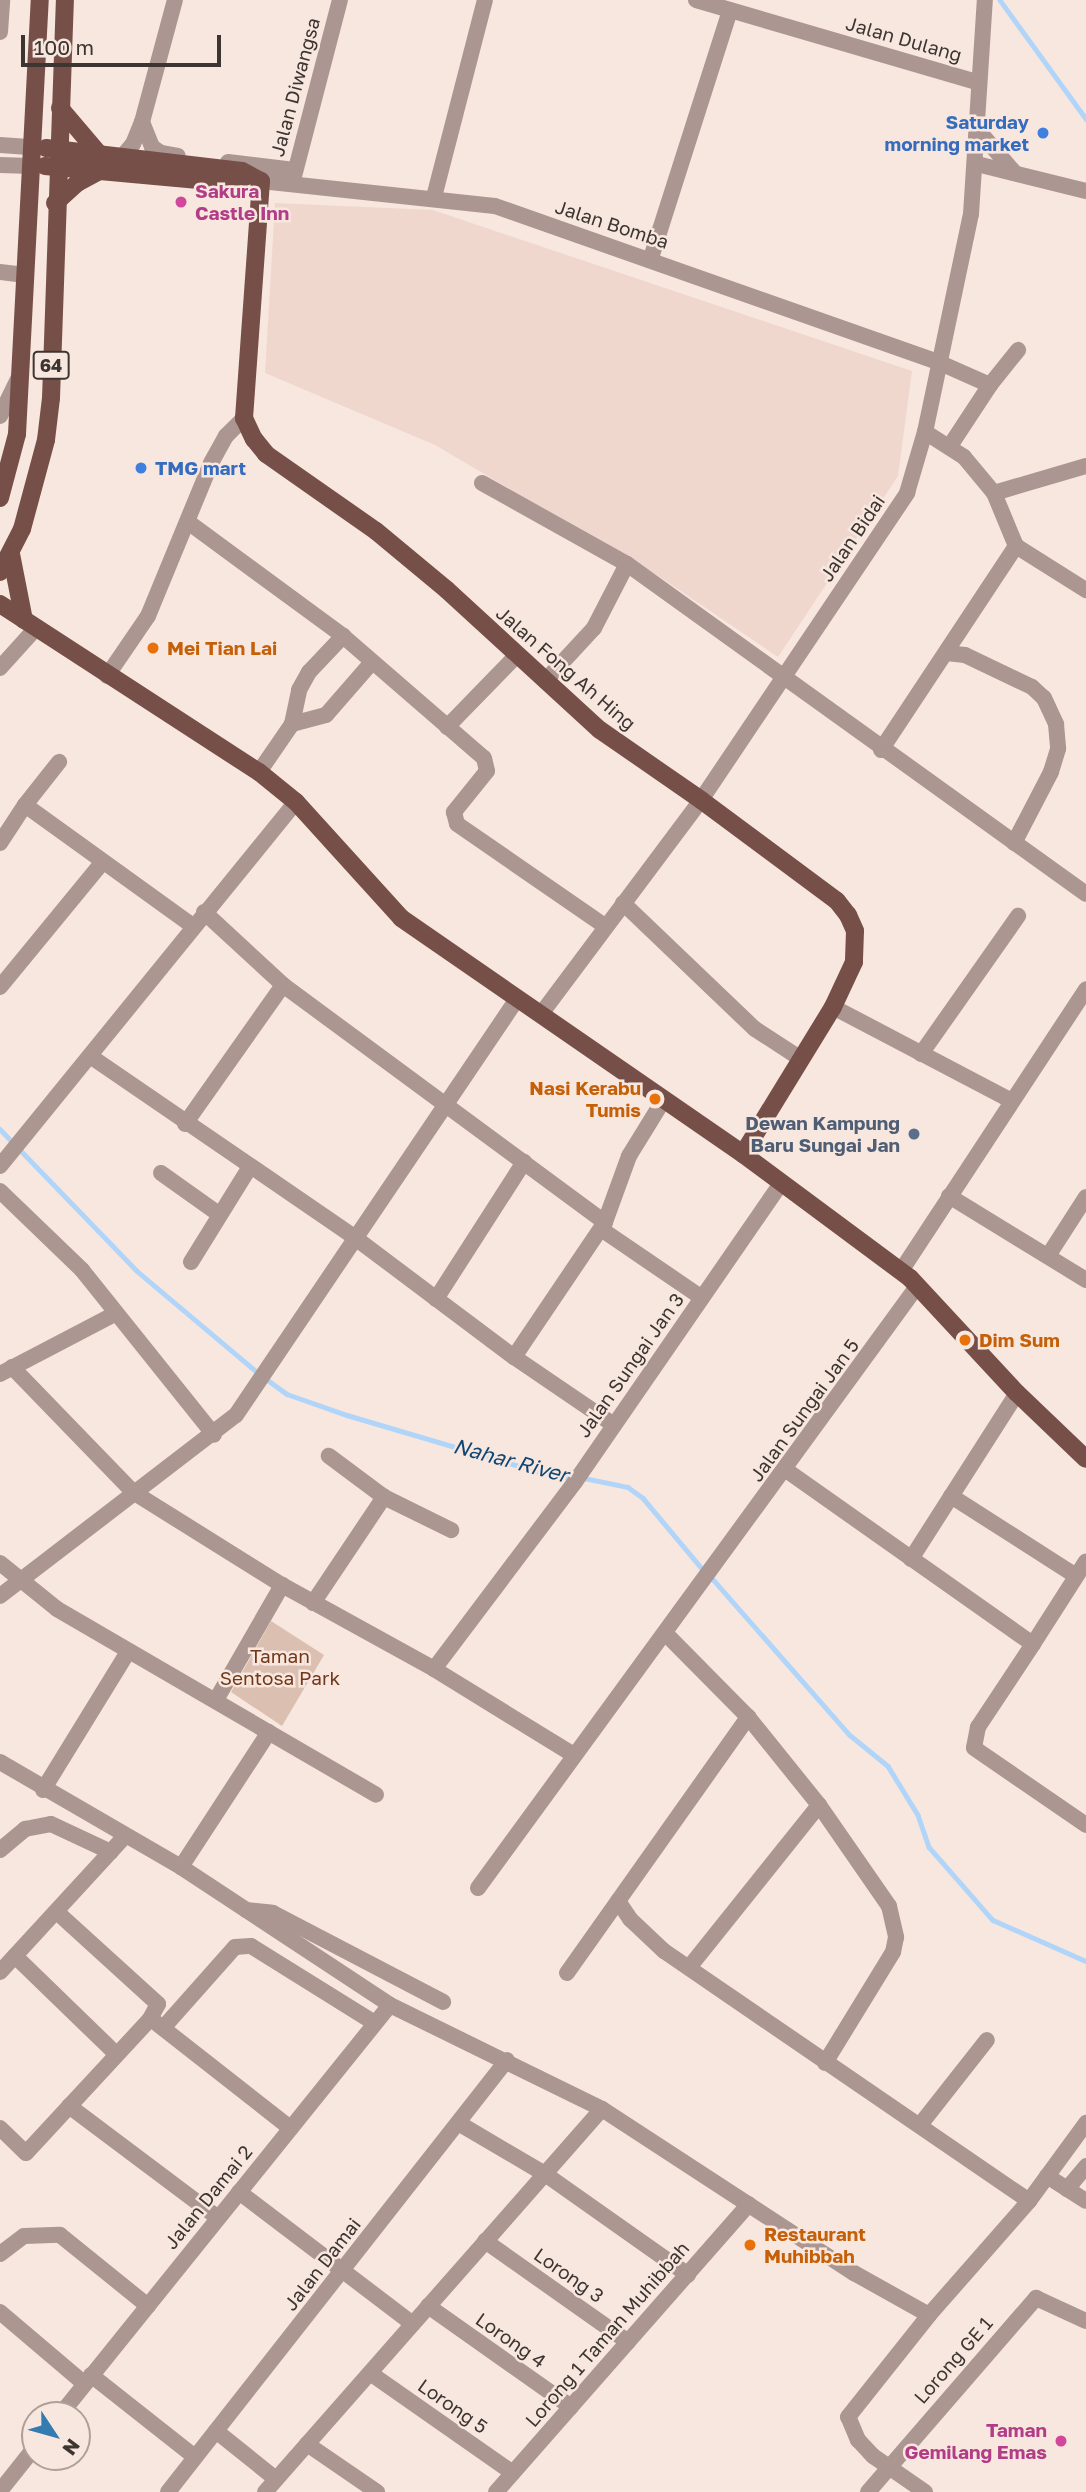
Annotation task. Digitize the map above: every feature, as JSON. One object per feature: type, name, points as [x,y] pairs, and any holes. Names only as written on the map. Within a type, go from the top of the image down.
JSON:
[{"type":"main road","name":"64","points":[[0,498],[17,434],[40,0]]},
{"type":"main road","name":"64","points":[[0,572],[11,554],[46,440],[56,158],[65,0]]},
{"type":"main road","points":[[55,203],[101,162],[60,108]]},
{"type":"main road","name":"Jalan Bomba","points":[[32,147],[56,158],[101,162],[242,184],[261,181]]},
{"type":"main road","name":"Jalan Bomba","points":[[101,162],[122,157],[242,172],[261,181]]},
{"type":"main road","name":"Jalan Bomba","points":[[31,166],[56,158]]},
{"type":"main road","points":[[244,418],[261,181]]},
{"type":"main road","name":"Jalan Fong Ah Hing","points":[[244,418],[266,454],[376,531],[600,730],[701,800],[836,901],[848,915],[856,938],[854,962],[833,1007],[743,1154]]},
{"type":"main road","points":[[11,554],[30,624]]},
{"type":"main road","points":[[0,604],[107,676],[259,772],[296,802],[401,918],[743,1154],[901,1271],[1017,1393],[1086,1459]]},
{"type":"street","points":[[0,32],[2,0]]},
{"type":"street","points":[[122,157],[133,144],[142,122],[175,0]]},
{"type":"street","name":"Jalan Diwangsa","points":[[294,177],[340,0]]},
{"type":"street","points":[[434,197],[485,0]]},
{"type":"street","name":"Jalan Dulang","points":[[696,0],[979,83]]},
{"type":"street","name":"Jalan Bidai","points":[[541,1014],[701,800],[907,493],[925,432],[974,190],[985,0]]},
{"type":"street","points":[[651,258],[730,10]]},
{"type":"street","points":[[142,122],[148,140],[160,153],[294,177]]},
{"type":"street","points":[[978,130],[1013,173]]},
{"type":"street","points":[[0,145],[32,147]]},
{"type":"street","points":[[0,164],[31,166]]},
{"type":"street","points":[[977,164],[1086,191]]},
{"type":"street","points":[[974,190],[1013,173]]},
{"type":"street","name":"Jalan Bomba","points":[[261,181],[294,177],[495,206],[651,258],[938,362],[990,385]]},
{"type":"street","points":[[0,272],[25,275]]},
{"type":"street","points":[[950,446],[990,385],[1018,350]]},
{"type":"street","points":[[0,416],[22,371]]},
{"type":"street","points":[[107,676],[148,616],[211,463],[226,436],[244,418]]},
{"type":"street","points":[[925,432],[950,446],[994,493],[1016,546],[1086,590]]},
{"type":"street","points":[[994,493],[1086,466]]},
{"type":"street","points":[[482,483],[627,564],[783,680],[1086,894]]},
{"type":"street","points":[[188,522],[343,636],[487,764],[483,778],[454,812],[457,824],[605,926]]},
{"type":"street","points":[[881,750],[1016,546]]},
{"type":"street","points":[[545,681],[594,628],[627,564]]},
{"type":"street","points":[[0,668],[30,624]]},
{"type":"street","points":[[259,772],[292,724],[299,690],[309,672],[343,636]]},
{"type":"street","points":[[946,653],[965,655],[1032,687],[1044,698],[1056,723],[1058,749],[1051,772],[1014,843]]},
{"type":"street","points":[[447,727],[517,655]]},
{"type":"street","points":[[292,724],[327,715],[372,662]]},
{"type":"street","points":[[0,843],[6,818],[24,805],[59,762]]},
{"type":"street","points":[[0,1166],[32,1131],[204,912],[296,802]]},
{"type":"street","points":[[24,805],[193,926]]},
{"type":"street","points":[[0,987],[102,863]]},
{"type":"street","points":[[623,903],[755,1029],[801,1059]]},
{"type":"street","points":[[204,912],[283,985],[444,1102],[603,1226],[702,1298]]},
{"type":"street","points":[[921,1054],[1018,916]]},
{"type":"street","points":[[185,1124],[283,985]]},
{"type":"street","points":[[901,1271],[1010,1100],[1086,989]]},
{"type":"street","points":[[0,1596],[133,1492],[214,1435],[236,1415],[444,1102],[517,999]]},
{"type":"street","points":[[833,1007],[1010,1100]]},
{"type":"street","points":[[90,1056],[185,1124],[354,1237],[514,1357],[614,1425]]},
{"type":"street","points":[[514,1357],[603,1226],[629,1156],[664,1099]]},
{"type":"street","points":[[436,1299],[524,1162]]},
{"type":"street","points":[[191,1262],[250,1167]]},
{"type":"street","points":[[161,1173],[220,1215]]},
{"type":"street","name":"Jalan Sungai Jan 3","points":[[435,1669],[575,1482],[781,1183]]},
{"type":"street","points":[[0,1191],[82,1270],[214,1435]]},
{"type":"street","points":[[949,1196],[1086,1280]]},
{"type":"street","points":[[1048,1256],[1086,1197]]},
{"type":"street","name":"Jalan Sungai Jan 5","points":[[478,1888],[918,1286]]},
{"type":"street","points":[[115,1314],[6,1371],[133,1492],[282,1586],[435,1669],[574,1755]]},
{"type":"street","points":[[911,1559],[1017,1393]]},
{"type":"street","points":[[329,1456],[384,1497],[450,1530]]},
{"type":"street","points":[[786,1470],[1033,1644]]},
{"type":"street","points":[[951,1496],[1076,1576]]},
{"type":"street","points":[[313,1603],[384,1497]]},
{"type":"street","points":[[1086,1561],[978,1727],[974,1748],[1086,1825]]},
{"type":"street","points":[[0,1563],[20,1582],[128,1652],[216,1700],[376,1795]]},
{"type":"street","points":[[216,1700],[282,1586]]},
{"type":"street","points":[[665,1633],[748,1717],[819,1805],[880,1889],[896,1937],[885,1969],[825,2063]]},
{"type":"street","points":[[43,1790],[128,1652]]},
{"type":"street","points":[[567,1973],[748,1717]]},
{"type":"street","points":[[181,1867],[269,1732]]},
{"type":"street","points":[[0,1762],[43,1790],[181,1867],[322,1964],[390,2005],[602,2109],[854,2273],[929,2315]]},
{"type":"street","points":[[691,1965],[819,1805]]},
{"type":"street","points":[[0,1850],[25,1829],[51,1825],[111,1852]]},
{"type":"street","points":[[0,1972],[125,1836]]},
{"type":"street","points":[[618,1901],[649,1938],[691,1965],[825,2063],[1029,2201]]},
{"type":"street","points":[[246,1910],[273,1913],[443,2002]]},
{"type":"street","points":[[57,1912],[155,1999],[159,2004],[157,2024]]},
{"type":"street","points":[[0,2128],[26,2153],[116,2054],[157,2024],[235,1947],[251,1946],[373,2022]]},
{"type":"street","points":[[15,1955],[116,2054]]},
{"type":"street","name":"Jalan Damai 2","points":[[71,2401],[373,2022],[390,2005]]},
{"type":"street","points":[[157,2024],[290,2128]]},
{"type":"street","points":[[920,2126],[987,2040]]},
{"type":"street","name":"Jalan Damai","points":[[168,2492],[460,2124],[506,2060]]},
{"type":"street","points":[[69,2106],[218,2218]]},
{"type":"street","points":[[265,2492],[602,2109]]},
{"type":"street","points":[[925,2492],[889,2467],[858,2440],[848,2417],[929,2315],[1029,2201],[1086,2123]]},
{"type":"street","points":[[460,2124],[545,2174],[688,2274]]},
{"type":"street","points":[[1067,2189],[1086,2166]]},
{"type":"street","points":[[1047,2176],[1086,2202]]},
{"type":"street","points":[[239,2192],[413,2324]]},
{"type":"street","name":"Lorong 1 Taman Muhibbah","points":[[496,2492],[749,2204]]},
{"type":"street","points":[[0,2254],[24,2236],[60,2235],[148,2306]]},
{"type":"street","name":"Lorong 3","points":[[485,2241],[628,2342]]},
{"type":"street","name":"Lorong GE 1","points":[[889,2467],[1031,2302],[1039,2297],[1086,2321]]},
{"type":"street","name":"Lorong 4","points":[[428,2306],[570,2407]]},
{"type":"street","points":[[0,2312],[195,2457]]},
{"type":"street","name":"Lorong 5","points":[[370,2372],[513,2473]]},
{"type":"street","points":[[216,2431],[276,2479]]},
{"type":"street","points":[[307,2444],[377,2492]]},
{"type":"street","points":[[0,2491],[6,2470],[21,2458]]},
{"type":"street","points":[[868,2492],[889,2467]]},
{"type":"shaded area","points":[[275,203],[433,210],[912,371],[898,476],[778,657],[660,577],[435,445],[265,373]]},
{"type":"green space","name":"Taman Sentosa Park","points":[[271,1621],[324,1655],[282,1726],[231,1692]]},
{"type":"waterway","points":[[1000,0],[1086,119]]},
{"type":"waterway","name":"Nahar River","points":[[0,1129],[137,1271],[258,1373]]},
{"type":"waterway","name":"Nahar River","points":[[265,1378],[287,1394],[347,1415],[553,1476],[572,1478]]},
{"type":"waterway","name":"Nahar River","points":[[584,1478],[628,1487],[643,1498],[704,1571]]},
{"type":"waterway","name":"Nahar River","points":[[711,1577],[850,1735],[888,1766],[918,1815],[929,1847],[993,1920],[1086,1961]]},
{"type":"place","name":"Saturday morning market","points":[[1043,133]]},
{"type":"place","name":"Sakura Castle Inn","points":[[181,202]]},
{"type":"place","name":"TMG mart","points":[[141,468]]},
{"type":"place","name":"Mei Tian Lai","points":[[153,648]]},
{"type":"place","name":"Nasi Kerabu Tumis","points":[[655,1099]]},
{"type":"place","name":"Dewan Kampung Baru Sungai Jan","points":[[914,1134]]},
{"type":"place","name":"Dim Sum","points":[[965,1340]]},
{"type":"place","name":"Restaurant Muhibbah","points":[[750,2245]]},
{"type":"place","name":"Taman Gemilang Emas","points":[[1061,2441]]}]
